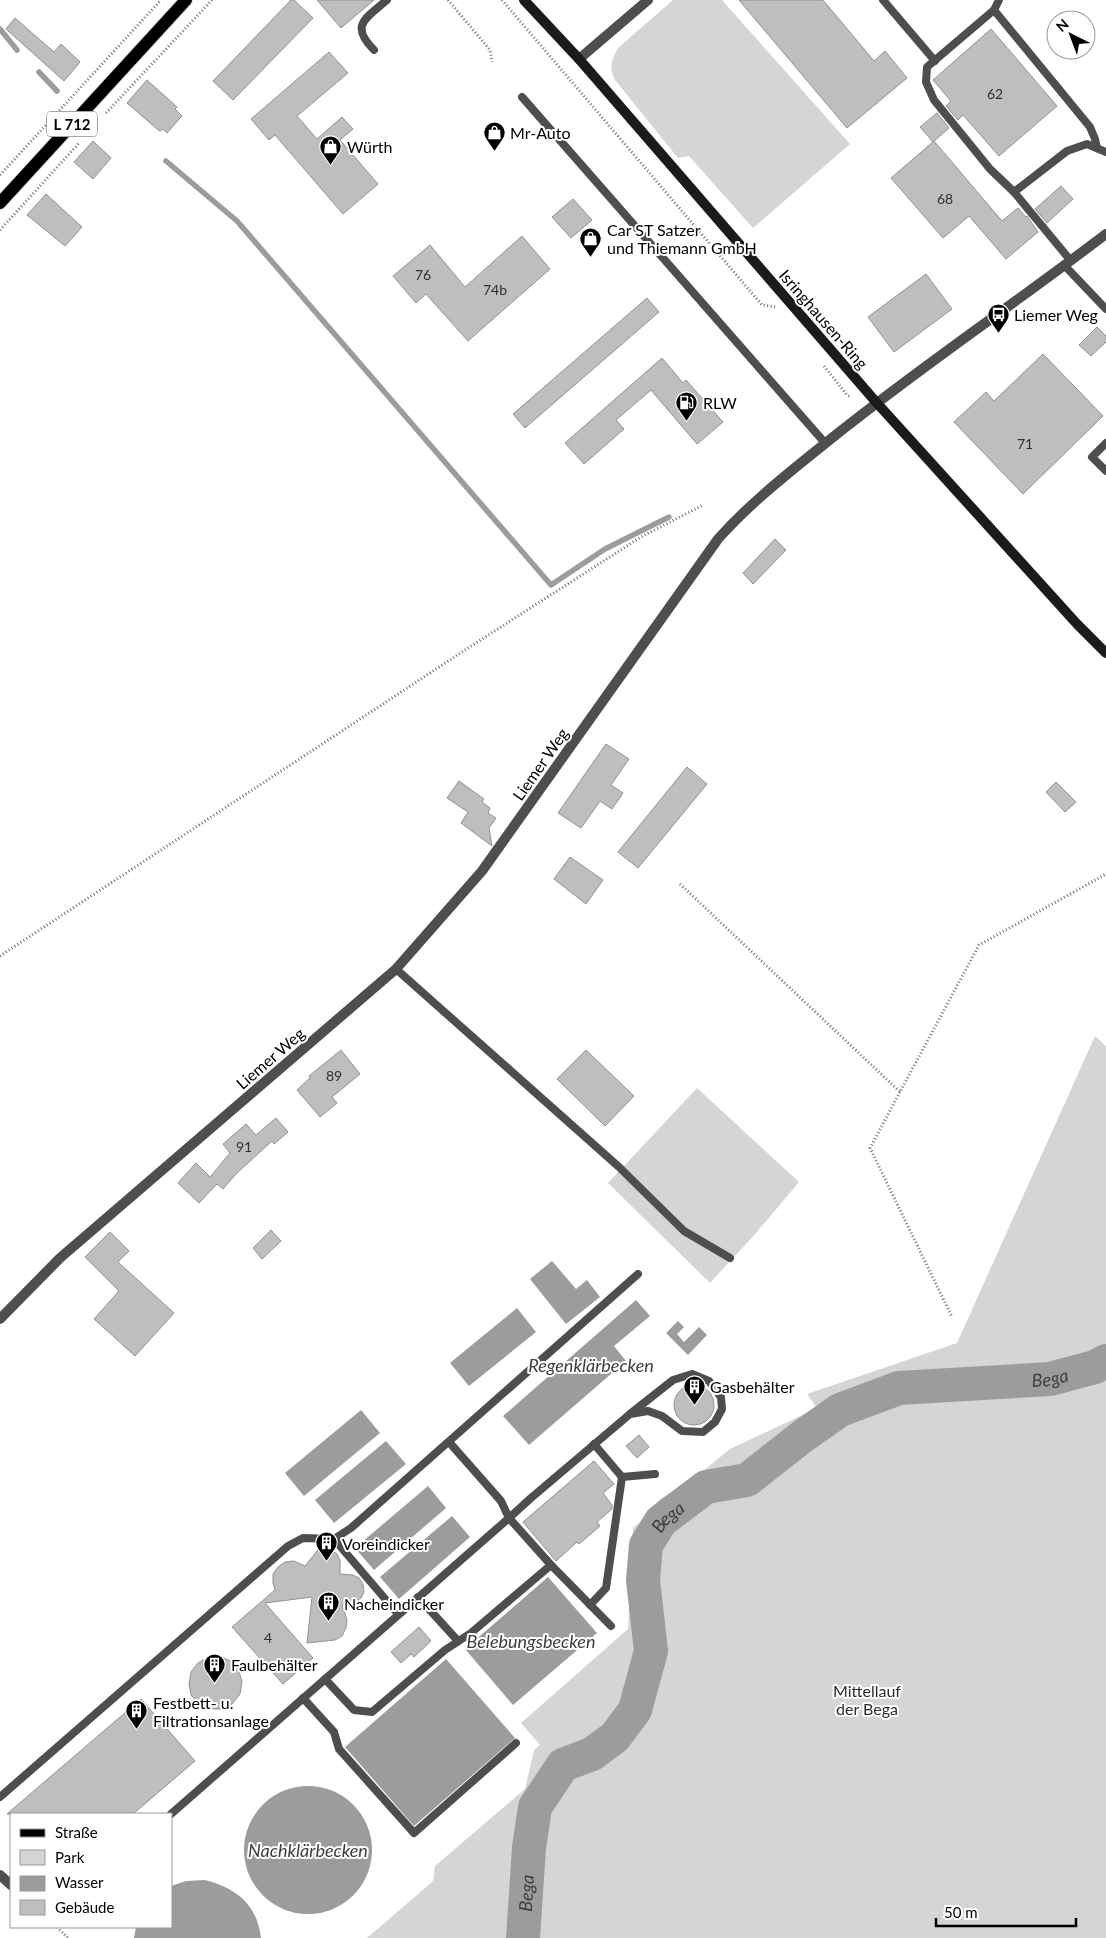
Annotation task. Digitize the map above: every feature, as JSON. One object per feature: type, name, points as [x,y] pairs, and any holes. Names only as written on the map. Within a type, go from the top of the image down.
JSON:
[{"type":"main road","name":"L 712","points":[[0,203],[186,0]]},
{"type":"street","name":"Isringhausen-Ring","points":[[524,0],[579,59],[876,402],[1077,624],[1106,653]]},
{"type":"street","points":[[579,59],[648,0]]},
{"type":"street","name":"Liemer Weg","points":[[0,1319],[60,1258],[396,969],[482,871],[718,540],[764,493],[876,402],[1106,234]]},
{"type":"street","points":[[0,1875],[10,1884]]},
{"type":"lane","points":[[374,50],[360,32],[361,25],[387,0]]},
{"type":"lane","points":[[883,0],[935,61]]},
{"type":"lane","points":[[999,0],[994,10],[927,67],[926,82],[934,100],[990,169],[1014,192],[1106,309]]},
{"type":"lane","points":[[994,10],[1090,127],[1096,138],[1097,148]]},
{"type":"lane","points":[[522,97],[825,443]]},
{"type":"lane","points":[[1014,192],[1067,151],[1087,144],[1106,152]]},
{"type":"lane","points":[[1106,443],[1092,457],[1106,471]]},
{"type":"lane","points":[[396,969],[619,1166],[684,1231],[730,1258]]},
{"type":"lane","points":[[0,1797],[288,1546],[303,1538],[334,1539],[351,1528],[638,1274]]},
{"type":"lane","points":[[172,1813],[531,1498],[594,1444],[630,1414],[672,1380],[692,1374],[708,1381],[721,1397],[722,1409],[715,1422],[703,1432],[682,1431],[662,1416],[648,1411],[630,1414]]},
{"type":"lane","points":[[449,1442],[501,1501],[510,1518],[550,1566],[611,1626]]},
{"type":"lane","points":[[590,1605],[606,1588],[622,1477],[594,1444]]},
{"type":"lane","points":[[622,1477],[654,1474]]},
{"type":"lane","points":[[334,1539],[398,1614]]},
{"type":"lane","points":[[325,1679],[354,1710],[372,1712],[445,1650],[471,1633],[550,1566]]},
{"type":"lane","points":[[418,1597],[458,1641]]},
{"type":"lane","points":[[304,1698],[334,1732],[339,1749],[414,1833],[516,1743]]},
{"type":"path","points":[[0,176],[161,0]]},
{"type":"path","points":[[101,118],[212,0]]},
{"type":"path","points":[[448,0],[490,50],[492,62]]},
{"type":"path","points":[[502,0],[762,305],[776,307],[782,315]]},
{"type":"path","points":[[0,230],[82,139]]},
{"type":"path","points":[[818,359],[847,395],[857,400],[876,402]]},
{"type":"path","points":[[0,956],[641,537],[704,505]]},
{"type":"path","points":[[952,1317],[870,1148],[979,945],[1106,874]]},
{"type":"path","points":[[680,884],[900,1092]]},
{"type":"path","points":[[58,1928],[68,1938]]},
{"type":"green space","points":[[673,0],[722,0],[850,144],[753,228],[689,156],[678,158],[613,76],[612,64],[618,48]]},
{"type":"green space","name":"Mittellauf der Bega","points":[[1095,1036],[1106,1046],[1106,1938],[367,1938],[433,1881],[435,1866],[525,1789],[534,1750],[540,1745],[521,1723],[628,1629],[633,1528],[647,1516],[659,1500],[697,1476],[730,1449],[817,1408],[807,1394],[957,1343]]},
{"type":"green space","points":[[697,1088],[799,1182],[710,1283],[608,1183]]},
{"type":"water","points":[[552,1261],[576,1289],[587,1280],[600,1297],[566,1324],[530,1279]]},
{"type":"water","name":"Regenklärbecken","points":[[636,1300],[650,1316],[614,1346],[626,1361],[529,1445],[503,1416]]},
{"type":"water","points":[[517,1308],[536,1332],[469,1386],[450,1363]]},
{"type":"water","points":[[678,1321],[684,1327],[677,1334],[684,1342],[699,1327],[707,1335],[688,1355],[666,1333]]},
{"type":"water","points":[[361,1410],[380,1433],[304,1496],[285,1473]]},
{"type":"water","points":[[386,1441],[406,1464],[334,1523],[315,1500]]},
{"type":"water","points":[[428,1486],[446,1508],[374,1570],[355,1548]]},
{"type":"water","points":[[452,1516],[470,1537],[399,1599],[380,1577]]},
{"type":"water","name":"Belebungsbecken","points":[[548,1577],[597,1633],[513,1705],[465,1649]]},
{"type":"water","points":[[446,1659],[515,1738],[414,1826],[345,1747]]},
{"type":"water","name":"Nachklärbecken","points":[[308,1786],[332,1791],[344,1797],[353,1805],[361,1814],[367,1826],[372,1850],[367,1874],[361,1886],[353,1895],[344,1903],[332,1909],[308,1914],[284,1909],[272,1903],[263,1895],[255,1886],[249,1874],[244,1850],[249,1826],[255,1814],[263,1805],[272,1797],[284,1791]]},
{"type":"water","name":"Nachklärbecken","points":[[205,1880],[216,1883],[243,1899],[255,1916],[261,1938],[134,1938],[136,1928],[172,1928],[172,1886],[186,1881]]},
{"type":"building","points":[[291,0],[294,0],[313,18],[233,100],[213,81]]},
{"type":"building","points":[[317,0],[374,0],[341,28]]},
{"type":"building","points":[[739,0],[823,0],[874,61],[885,51],[907,78],[847,128]]},
{"type":"building","points":[[15,18],[54,52],[61,44],[80,62],[64,81],[6,29]]},
{"type":"building","points":[[991,29],[1057,106],[999,156],[963,115],[958,120],[946,106],[951,101],[933,80]]},
{"type":"building","points":[[329,52],[348,73],[297,116],[317,139],[342,117],[353,129],[340,140],[378,184],[343,214],[275,135],[269,140],[251,119]]},
{"type":"building","points":[[147,80],[177,107],[175,109],[182,116],[167,133],[163,129],[160,131],[157,129],[127,103]]},
{"type":"building","points":[[937,113],[949,128],[933,142],[920,127]]},
{"type":"building","points":[[93,141],[111,158],[93,179],[74,162]]},
{"type":"building","points":[[934,141],[1002,221],[1018,208],[1027,216],[1038,232],[1006,259],[969,216],[943,238],[891,178]]},
{"type":"building","points":[[1061,186],[1073,199],[1047,223],[1035,209]]},
{"type":"building","points":[[46,194],[82,227],[65,246],[27,215]]},
{"type":"building","points":[[573,199],[592,220],[571,238],[552,217]]},
{"type":"building","points":[[522,236],[550,269],[468,341],[426,294],[416,303],[393,276],[430,245],[465,287]]},
{"type":"building","points":[[926,274],[952,309],[894,352],[868,317]]},
{"type":"building","points":[[647,298],[659,312],[525,428],[513,414]]},
{"type":"building","points":[[1097,327],[1106,336],[1106,342],[1091,356],[1079,345]]},
{"type":"building","points":[[1043,354],[1103,416],[1023,494],[954,422],[986,392],[994,401]]},
{"type":"building","points":[[662,358],[683,383],[686,380],[723,422],[697,444],[651,390],[616,420],[624,429],[584,464],[565,443]]},
{"type":"building","points":[[775,539],[786,550],[753,584],[743,573]]},
{"type":"building","points":[[606,744],[629,759],[611,785],[623,793],[612,809],[600,801],[581,828],[558,813]]},
{"type":"building","points":[[687,767],[707,784],[638,868],[618,852]]},
{"type":"building","points":[[459,781],[484,799],[482,802],[490,808],[488,813],[496,818],[489,828],[492,846],[461,823],[468,812],[447,798]]},
{"type":"building","points":[[1056,782],[1076,802],[1065,812],[1046,792]]},
{"type":"building","points":[[570,857],[603,880],[586,904],[554,879]]},
{"type":"building","points":[[341,1050],[360,1074],[332,1097],[337,1103],[320,1117],[297,1090],[310,1078],[309,1076]]},
{"type":"building","points":[[586,1050],[634,1096],[605,1126],[557,1079]]},
{"type":"building","points":[[276,1118],[288,1132],[274,1144],[272,1141],[236,1174],[223,1189],[217,1184],[199,1203],[178,1183],[196,1163],[210,1177],[230,1153],[223,1144],[246,1124],[256,1135]]},
{"type":"building","points":[[271,1230],[281,1241],[262,1259],[253,1248]]},
{"type":"building","points":[[110,1232],[129,1251],[118,1262],[174,1313],[135,1356],[94,1319],[119,1291],[85,1257]]},
{"type":"building","name":"Gasbehälter","points":[[694,1385],[708,1391],[714,1405],[708,1419],[694,1425],[680,1419],[674,1405],[680,1391]]},
{"type":"building","points":[[639,1435],[649,1447],[637,1458],[626,1446]]},
{"type":"building","points":[[594,1461],[614,1484],[603,1493],[612,1505],[612,1509],[597,1522],[600,1526],[579,1544],[577,1542],[556,1561],[523,1522]]},
{"type":"building","points":[[331,1550],[337,1554],[340,1560],[340,1574],[353,1575],[359,1578],[363,1584],[364,1592],[361,1598],[355,1602],[342,1605],[347,1620],[346,1628],[342,1636],[335,1640],[307,1643],[312,1597],[265,1603],[313,1658],[283,1684],[232,1627],[275,1590],[273,1574],[278,1567],[285,1562],[294,1561],[305,1566],[317,1551]]},
{"type":"building","points":[[419,1627],[431,1641],[414,1657],[411,1654],[401,1663],[391,1652]]},
{"type":"building","name":"Faulbehälter","points":[[209,1657],[221,1657],[237,1664],[242,1682],[240,1694],[232,1704],[222,1709],[210,1709],[199,1704],[191,1695],[189,1684],[191,1672],[198,1663]]},
{"type":"building","name":"Festbett- u. Filtrationsanlage","points":[[141,1699],[195,1761],[134,1813],[7,1814]]},
{"type":"waterway","points":[[0,29],[17,50]]},
{"type":"waterway","points":[[39,72],[57,91]]},
{"type":"waterway","points":[[166,161],[237,221],[551,585],[605,549],[669,517]]},
{"type":"waterway","name":"Bega","points":[[523,1938],[529,1848],[535,1807],[563,1765],[592,1754],[615,1737],[635,1710],[651,1651],[643,1580],[646,1545],[661,1521],[706,1487],[747,1480],[840,1410],[899,1388],[1050,1379],[1095,1367],[1106,1361]]},
{"type":"place","name":"Mr-Auto","points":[[494,151]]},
{"type":"place","name":"Würth","points":[[331,165]]},
{"type":"place","name":"Car ST Satzer und Thiemann GmbH","points":[[591,257]]},
{"type":"place","name":"Liemer Weg","points":[[998,333]]},
{"type":"place","name":"RLW","points":[[687,421]]},
{"type":"place","name":"Gasbehälter","points":[[694,1405]]},
{"type":"place","name":"Voreindicker","points":[[326,1562]]},
{"type":"place","name":"Nacheindicker","points":[[328,1622]]},
{"type":"place","name":"Faulbehälter","points":[[215,1683]]},
{"type":"place","name":"Festbett- u. Filtrationsanlage","points":[[137,1730]]}]
